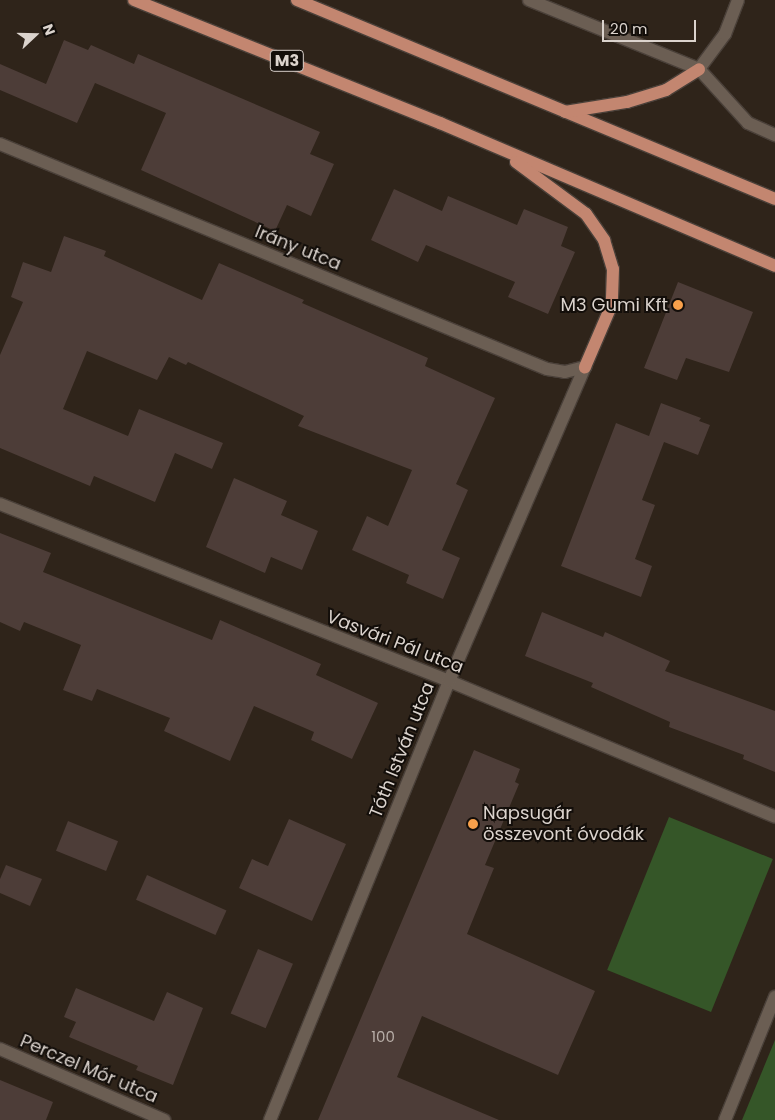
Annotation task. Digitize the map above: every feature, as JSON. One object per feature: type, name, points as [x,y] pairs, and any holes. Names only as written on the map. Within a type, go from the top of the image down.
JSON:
[{"type":"main road","name":"M3","points":[[134,0],[440,123],[775,266]]},
{"type":"main road","points":[[297,0],[775,198]]},
{"type":"main road","points":[[565,112],[627,102],[666,90],[699,69]]},
{"type":"main road","points":[[498,149],[586,214],[604,240],[613,269],[612,304],[584,367]]},
{"type":"street","points":[[529,0],[699,69],[748,123],[775,135]]},
{"type":"street","points":[[699,69],[724,34],[738,0]]},
{"type":"street","name":"Irány utca","points":[[0,144],[547,369],[565,372],[584,367]]},
{"type":"street","name":"Tóth István utca","points":[[270,1120],[448,681],[584,367]]},
{"type":"street","name":"Vasvári Pál utca","points":[[0,504],[448,681],[775,817]]},
{"type":"street","points":[[725,1120],[775,997]]},
{"type":"street","name":"Perczel Mór utca","points":[[0,1050],[164,1120]]},
{"type":"green space","points":[[669,817],[773,859],[711,1012],[607,970]]},
{"type":"green space","points":[[775,1040],[775,1120],[742,1120]]},
{"type":"building","points":[[64,40],[88,50],[91,45],[134,64],[138,54],[320,132],[310,154],[334,164],[311,216],[287,205],[275,231],[141,170],[166,113],[95,83],[77,123],[0,90],[0,64],[46,84]]},
{"type":"building","points":[[394,189],[442,211],[448,196],[517,225],[524,209],[568,227],[561,246],[575,252],[548,314],[508,297],[515,282],[426,245],[418,262],[371,240]]},
{"type":"building","points":[[64,236],[106,251],[104,256],[202,300],[219,263],[304,300],[302,303],[428,358],[425,366],[495,398],[456,484],[468,490],[442,550],[460,558],[443,599],[406,583],[409,575],[352,550],[367,516],[388,526],[412,470],[298,426],[304,416],[188,362],[186,365],[169,357],[157,380],[87,351],[63,409],[128,436],[139,409],[223,443],[212,469],[175,453],[155,502],[94,476],[90,486],[0,448],[0,355],[23,302],[11,297],[23,262],[51,272]]},
{"type":"building","points":[[678,282],[753,312],[729,372],[686,358],[677,380],[644,368]]},
{"type":"building","points":[[661,403],[701,418],[699,421],[710,425],[698,455],[664,442],[642,500],[655,505],[635,559],[652,566],[641,597],[561,566],[616,423],[649,436]]},
{"type":"building","points":[[234,478],[287,501],[281,515],[318,531],[302,570],[271,557],[265,573],[206,547]]},
{"type":"building","points":[[0,533],[51,553],[43,572],[212,640],[220,620],[321,664],[316,675],[378,703],[352,759],[311,740],[314,732],[254,706],[230,761],[164,731],[170,718],[97,689],[92,701],[63,690],[81,645],[24,622],[20,631],[0,622]]},
{"type":"building","points":[[542,612],[603,637],[605,632],[670,661],[665,671],[775,711],[775,772],[743,759],[744,755],[669,727],[670,722],[591,687],[593,683],[525,656]]},
{"type":"building","points":[[474,750],[520,769],[515,782],[519,784],[485,865],[494,868],[467,934],[595,991],[558,1075],[422,1016],[397,1077],[499,1120],[318,1120]]},
{"type":"building","points":[[289,819],[346,844],[312,921],[239,888],[252,859],[268,866]]},
{"type":"building","points":[[68,821],[118,841],[106,871],[56,851]]},
{"type":"building","points":[[6,865],[42,879],[30,906],[0,893],[0,879]]},
{"type":"building","points":[[147,875],[226,910],[215,935],[136,900]]},
{"type":"building","points":[[258,949],[293,964],[266,1028],[231,1013]]},
{"type":"building","points":[[76,988],[154,1021],[167,992],[203,1008],[173,1085],[136,1070],[138,1066],[69,1037],[76,1022],[64,1017]]},
{"type":"building","points":[[0,1080],[53,1102],[46,1120],[0,1120]]},
{"type":"place","name":"M3 Gumi Kft","points":[[678,305]]},
{"type":"place","name":"Napsugár összevont óvodák","points":[[473,824]]}]
